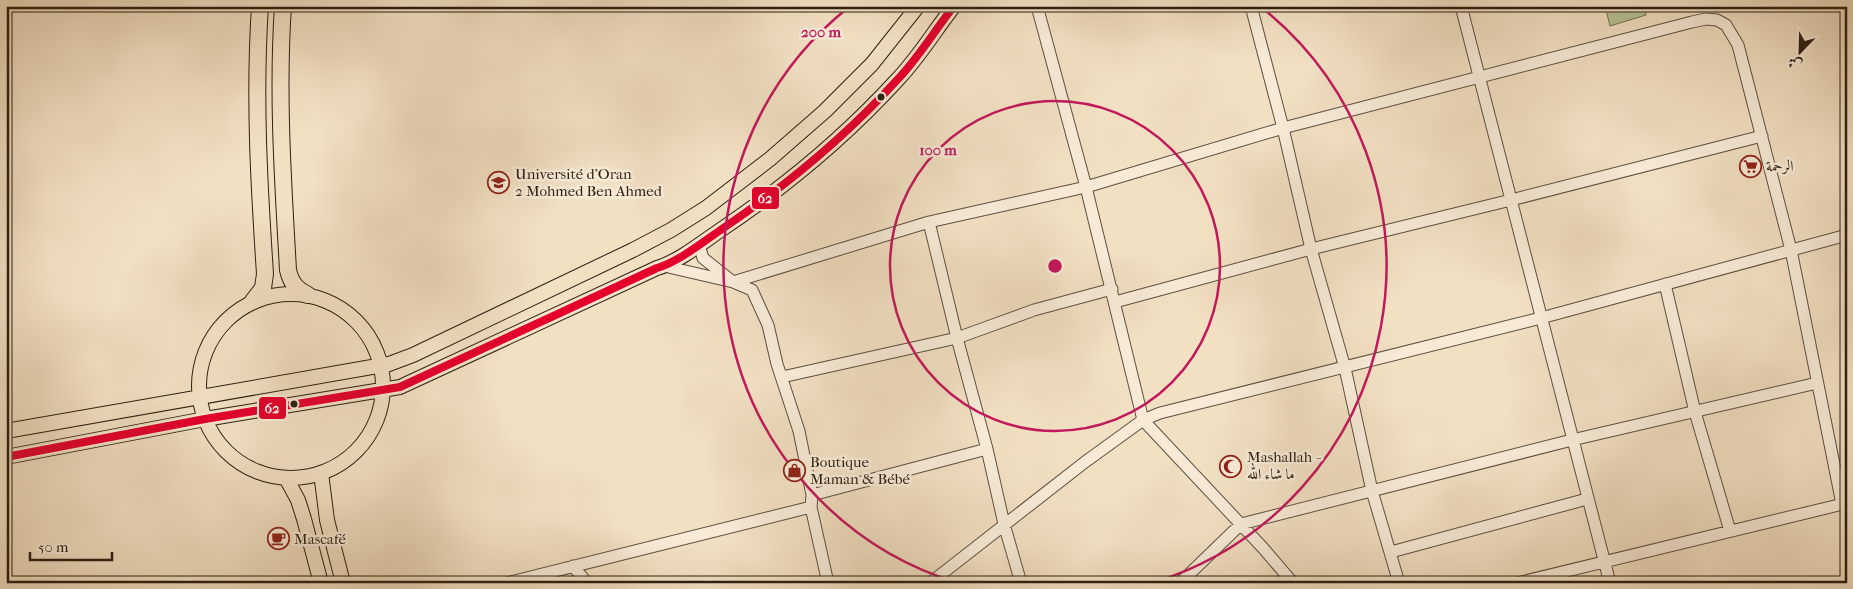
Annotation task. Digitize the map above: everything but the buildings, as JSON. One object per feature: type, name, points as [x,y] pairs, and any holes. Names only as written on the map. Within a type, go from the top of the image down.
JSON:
[{"type":"highway","points":[[253,301],[263,288],[265,274],[257,158],[256,58],[260,6]]},
{"type":"highway","points":[[283,6],[280,88],[281,158],[288,270],[294,286],[308,295]]},
{"type":"main road","points":[[6,431],[382,365],[413,355],[598,267],[671,230],[706,208],[770,159],[826,111],[872,64],[918,6]]},
{"type":"main road","points":[[6,457],[205,419],[400,386],[428,375],[638,276],[664,266],[760,204],[820,156],[899,78],[954,6]]},
{"type":"main road","points":[[280,294],[308,295],[325,300],[341,308],[355,319],[367,333],[376,348],[382,365],[384,390],[378,417],[366,442],[338,466],[322,473],[304,477],[286,478],[264,474],[244,465],[226,452],[214,436],[205,419],[199,396],[199,373],[205,350],[217,330],[233,314],[253,301],[280,294]]},
{"type":"main road","points":[[322,473],[327,520],[343,583]]},
{"type":"main road","points":[[286,478],[298,500],[321,583]]},
{"type":"street","points":[[1036,6],[1086,187],[1143,420],[1293,583]]},
{"type":"street","points":[[1251,6],[1283,128],[1311,249],[1345,368],[1372,491],[1399,583]]},
{"type":"street","points":[[1461,6],[1478,78],[1610,583]]},
{"type":"street","points":[[733,282],[929,222],[1086,187],[1283,128],[1692,22],[1706,19],[1717,20],[1726,25],[1738,45],[1762,136],[1791,250],[1817,383],[1844,504],[1517,583]]},
{"type":"street","points":[[1115,302],[1311,249],[1762,136]]},
{"type":"street","points":[[929,222],[1020,583]]},
{"type":"street","points":[[930,583],[1004,524],[1143,420],[1160,413],[1541,318],[1847,235]]},
{"type":"street","points":[[699,245],[703,258],[733,282]]},
{"type":"street","points":[[664,266],[733,282],[752,290],[758,300],[768,325],[799,431],[812,495],[811,507],[828,583]]},
{"type":"street","points":[[1665,284],[1695,412],[1730,531]]},
{"type":"street","points":[[782,377],[957,338],[1034,310],[1112,290]]},
{"type":"street","points":[[1180,583],[1240,524],[1572,440],[1817,383]]},
{"type":"street","points":[[812,495],[987,449]]},
{"type":"street","points":[[1390,552],[1587,499]]},
{"type":"street","points":[[507,583],[811,507]]},
{"type":"street","points":[[573,566],[587,583]]},
{"type":"green space","points":[[1605,6],[1644,6],[1646,15],[1610,26]]},
{"type":"transit line","name":"62","points":[[6,457],[205,419],[400,387],[665,265],[682,256],[746,213],[792,178],[836,140],[906,71],[954,6]]},
{"type":"place","name":"الرحمة","points":[[1750,166]]},
{"type":"place","name":"Université d'Oran 2 Mohmed Ben Ahmed","points":[[499,183]]},
{"type":"place","name":"Mashallah - ما شاء الله","points":[[1231,466]]},
{"type":"place","name":"Boutique Maman & Bébé","points":[[794,471]]},
{"type":"place","name":"Mascafé","points":[[278,539]]}]
